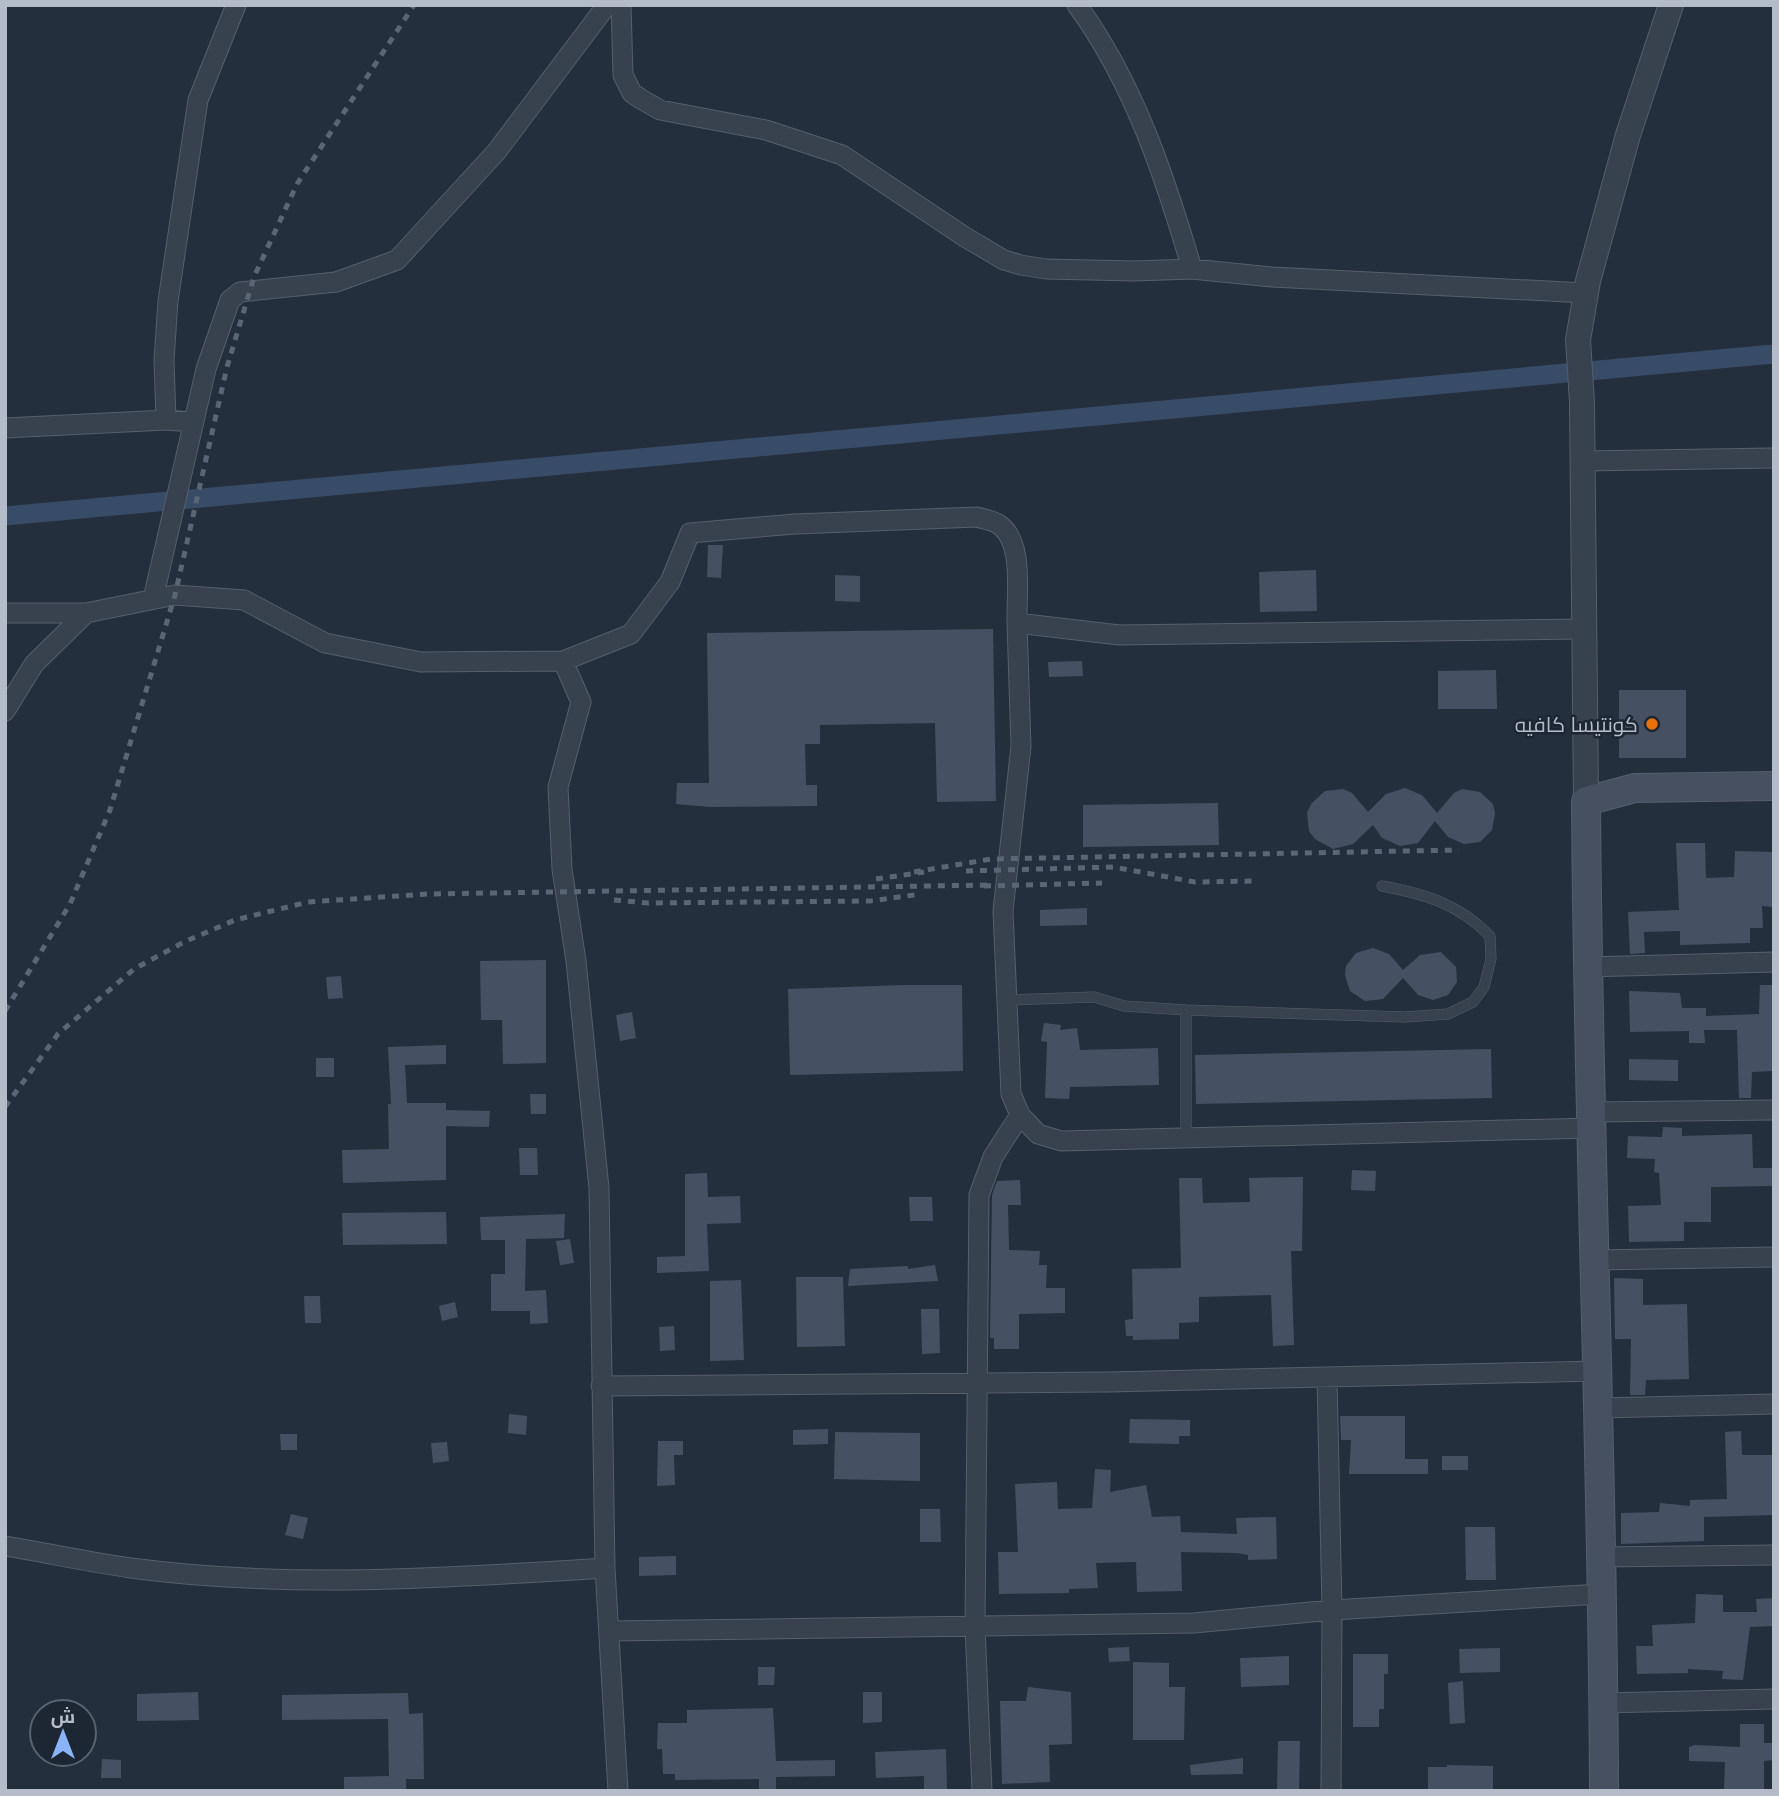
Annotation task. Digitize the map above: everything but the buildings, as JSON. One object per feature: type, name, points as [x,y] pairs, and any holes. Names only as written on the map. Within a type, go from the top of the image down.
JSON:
[{"type":"main road","points":[[1604,1791],[1598,1408],[1586,967],[1586,801],[1635,788],[1774,786]]},
{"type":"street","points":[[166,420],[164,360],[168,301],[198,100],[236,5]]},
{"type":"street","points":[[153,599],[171,531],[206,369],[230,300],[240,292],[336,282],[397,260],[496,151],[607,5]]},
{"type":"street","points":[[621,5],[623,75],[632,93],[660,110],[766,130],[842,155],[909,202],[1013,262],[1046,269],[1192,269],[1285,278],[1586,293]]},
{"type":"street","points":[[1077,5],[1090,23],[1139,115],[1167,184],[1192,269]]},
{"type":"street","points":[[1586,801],[1582,402],[1578,340],[1586,293],[1628,135],[1671,5]]},
{"type":"street","points":[[5,428],[166,420],[193,422]]},
{"type":"street","points":[[1583,461],[1774,458]]},
{"type":"street","points":[[5,613],[86,613],[175,595],[244,600],[325,643],[421,662],[564,661],[631,634],[670,582],[690,533],[782,525],[977,517],[997,523],[1006,531],[1014,548],[1021,746],[1003,911],[1011,1094],[1020,1115],[1038,1134],[1061,1141],[1186,1140],[1774,1110]]},
{"type":"street","points":[[5,711],[34,664],[86,613]]},
{"type":"street","points":[[1017,623],[1119,635],[1584,629]]},
{"type":"street","points":[[564,661],[581,702],[558,787],[562,869],[576,961],[599,1188],[605,1567],[618,1791]]},
{"type":"street","points":[[1586,967],[1774,962]]},
{"type":"street","points":[[982,1791],[975,1626],[979,1195],[993,1157],[1020,1115]]},
{"type":"street","points":[[1594,1260],[1774,1257]]},
{"type":"street","points":[[601,1387],[976,1384],[1597,1371]]},
{"type":"street","points":[[1327,1377],[1332,1610],[1331,1791]]},
{"type":"street","points":[[1598,1408],[1774,1404]]},
{"type":"street","points":[[5,1546],[131,1567],[306,1579],[453,1577],[605,1567]]},
{"type":"street","points":[[1600,1558],[1774,1555]]},
{"type":"street","points":[[609,1631],[1194,1623],[1332,1610],[1601,1594]]},
{"type":"street","points":[[1604,1703],[1774,1699]]},
{"type":"lane","points":[[1008,1000],[1094,997],[1124,1006],[1186,1010],[1405,1017],[1448,1014],[1474,1002],[1489,974],[1490,936],[1474,919],[1447,903],[1421,893],[1382,886]]},
{"type":"lane","points":[[1186,1010],[1186,1140]]},
{"type":"waterway","points":[[5,516],[1774,354]]},
{"type":"railway","points":[[5,1011],[70,904],[110,810],[175,595],[227,367],[254,277],[297,184],[414,5]]},
{"type":"railway","points":[[914,872],[991,859],[1459,850]]},
{"type":"railway","points":[[966,871],[1113,867],[1195,882],[1258,881]]},
{"type":"railway","points":[[876,879],[924,872]]},
{"type":"railway","points":[[984,886],[1102,883]]},
{"type":"railway","points":[[5,1107],[58,1034],[134,969],[184,942],[235,920],[308,902],[427,894],[991,885]]},
{"type":"railway","points":[[614,900],[648,903],[870,901],[921,894]]},
{"type":"place","name":"كونتيسا كافيه","points":[[1652,724]]}]
